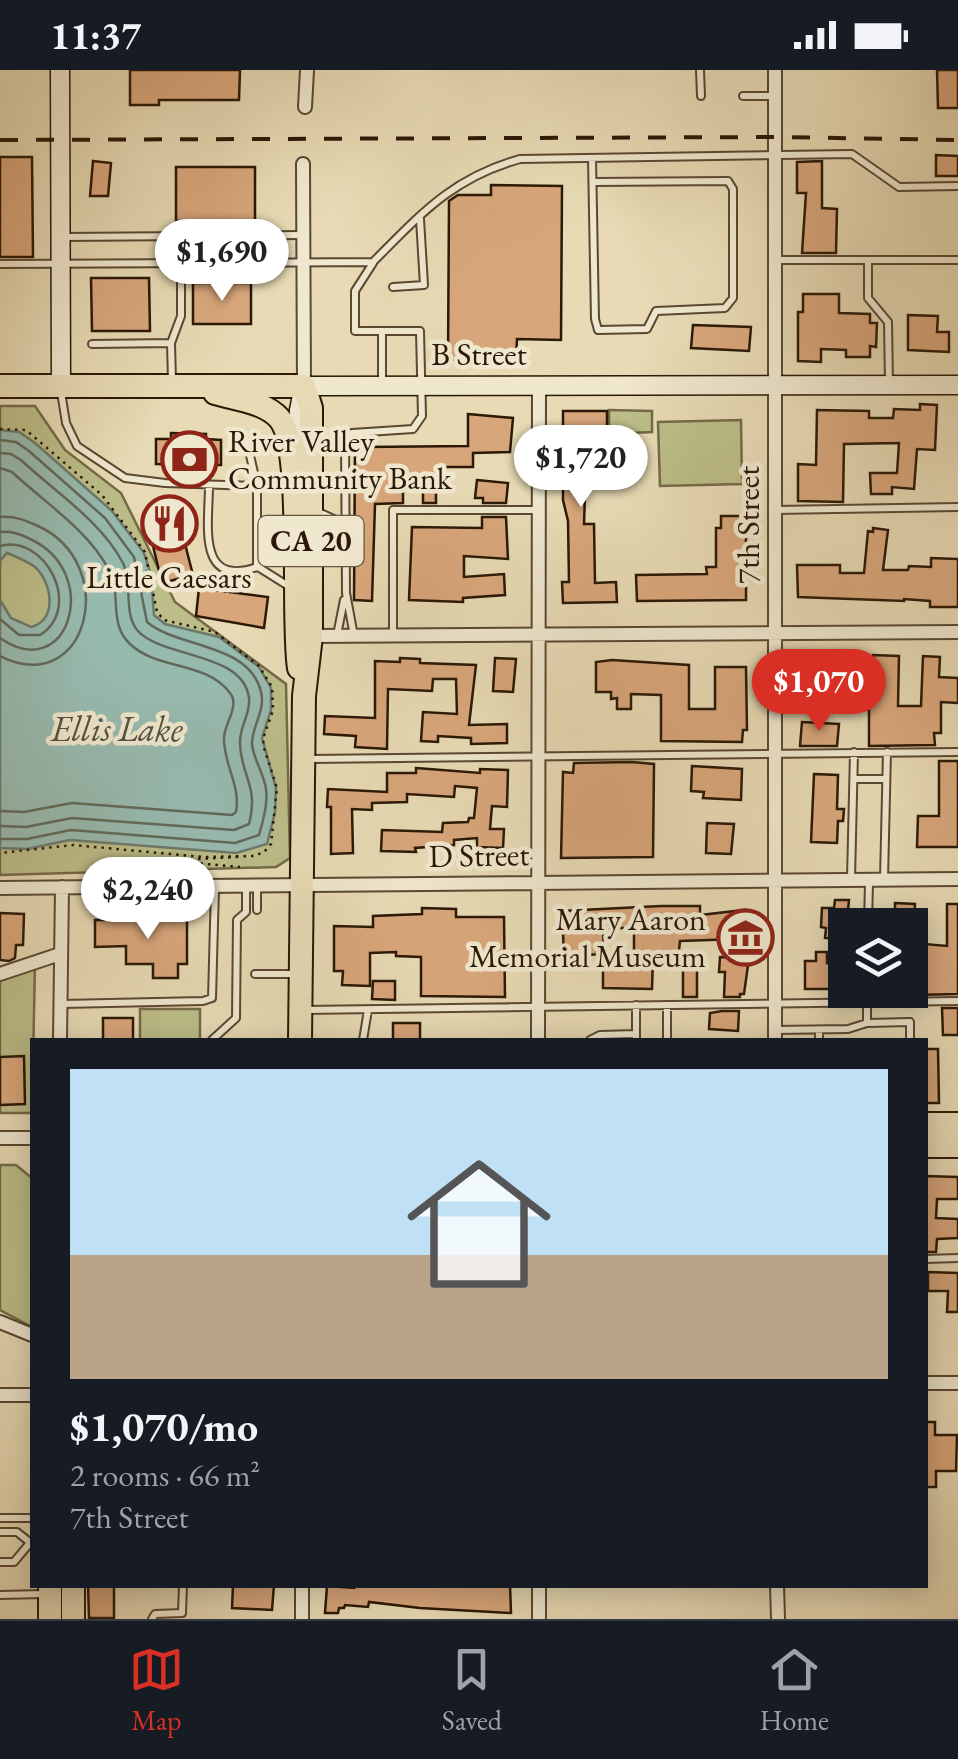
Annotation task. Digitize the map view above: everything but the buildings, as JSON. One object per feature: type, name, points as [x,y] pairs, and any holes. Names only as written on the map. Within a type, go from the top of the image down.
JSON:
[{"type":"highway","name":"B Street","points":[[0,386],[304,386]]},
{"type":"highway","name":"CA 20","points":[[180,386],[260,406],[280,418],[303,498]]},
{"type":"highway","name":"CA 20","points":[[300,1038],[304,696],[311,636],[303,538],[310,408],[304,386]]},
{"type":"highway","name":"CA 20","points":[[303,538],[294,591],[294,637],[304,696]]},
{"type":"highway","points":[[928,1124],[958,1124]]},
{"type":"highway","points":[[928,1146],[958,1146]]},
{"type":"highway","points":[[73,1588],[73,1619]]},
{"type":"highway","points":[[50,1590],[50,1619]]},
{"type":"main road","points":[[60,70],[61,386]]},
{"type":"main road","name":"B Street","points":[[304,386],[958,385]]},
{"type":"street","points":[[305,107],[306,70]]},
{"type":"street","name":"7th Street","points":[[775,1035],[776,70]]},
{"type":"street","points":[[303,164],[304,386]]},
{"type":"street","points":[[538,1038],[539,386]]},
{"type":"street","points":[[311,636],[958,632]]},
{"type":"street","name":"D Street","points":[[0,888],[958,879]]},
{"type":"street","points":[[60,1038],[62,887]]},
{"type":"street","points":[[0,974],[60,954]]},
{"type":"street","points":[[0,1138],[30,1138]]},
{"type":"street","points":[[0,1322],[30,1334]]},
{"type":"street","points":[[928,1383],[958,1382]]},
{"type":"street","points":[[0,1395],[30,1395]]},
{"type":"street","points":[[302,1588],[302,1619]]},
{"type":"street","points":[[539,1588],[539,1619]]},
{"type":"street","points":[[778,1588],[778,1619]]},
{"type":"lane","points":[[700,70],[701,96]]},
{"type":"lane","points":[[743,96],[776,96]]},
{"type":"lane","points":[[354,636],[346,594],[345,438],[352,433],[414,429],[422,416],[420,331],[355,331],[355,291],[373,262],[451,188],[490,168],[520,160],[776,153],[852,154],[899,187],[958,186]]},
{"type":"lane","points":[[592,158],[592,182],[594,319],[598,330],[647,329],[656,310],[725,308],[733,298],[733,189],[728,182],[592,182]]},
{"type":"lane","points":[[393,286],[424,285],[420,218]]},
{"type":"lane","points":[[60,236],[302,235]]},
{"type":"lane","points":[[172,236],[180,316],[171,344],[180,386]]},
{"type":"lane","points":[[776,260],[958,260]]},
{"type":"lane","points":[[868,260],[868,298],[888,322],[888,386]]},
{"type":"lane","points":[[0,264],[373,262]]},
{"type":"lane","points":[[382,331],[382,387]]},
{"type":"lane","points":[[92,344],[171,344]]},
{"type":"lane","points":[[61,386],[66,423],[77,446],[125,478],[258,486]]},
{"type":"lane","points":[[247,442],[258,486],[257,566]]},
{"type":"lane","points":[[209,485],[212,557],[219,568],[229,572],[272,560],[303,538],[343,524]]},
{"type":"lane","points":[[303,498],[343,524]]},
{"type":"lane","points":[[776,510],[958,507]]},
{"type":"lane","points":[[393,635],[393,510],[539,510]]},
{"type":"lane","points":[[257,566],[282,579],[294,591]]},
{"type":"lane","points":[[337,636],[346,594]]},
{"type":"lane","points":[[852,880],[854,752]]},
{"type":"lane","points":[[884,880],[887,752]]},
{"type":"lane","points":[[303,759],[958,752]]},
{"type":"lane","points":[[854,779],[886,779]]},
{"type":"lane","points":[[868,880],[868,908]]},
{"type":"lane","points":[[60,1004],[212,998],[215,886]]},
{"type":"lane","points":[[252,886],[257,910]]},
{"type":"lane","points":[[214,1038],[236,1018],[237,920],[246,912],[252,886]]},
{"type":"lane","points":[[256,974],[300,974]]},
{"type":"lane","points":[[928,1001],[958,1001]]},
{"type":"lane","points":[[300,1010],[828,1002]]},
{"type":"lane","points":[[667,1004],[667,1038]]},
{"type":"lane","points":[[594,1038],[636,1037],[636,1006]]},
{"type":"lane","points":[[867,1023],[868,1008]]},
{"type":"lane","points":[[363,1038],[368,1010]]},
{"type":"lane","points":[[775,1035],[848,1029],[867,1023],[910,1022],[910,1038]]},
{"type":"lane","points":[[820,1030],[820,1038]]},
{"type":"lane","points":[[928,1259],[958,1258]]},
{"type":"lane","points":[[0,1518],[30,1518]]},
{"type":"lane","points":[[0,1532],[17,1532],[30,1544],[14,1562],[0,1562]]},
{"type":"lane","points":[[152,1619],[155,1614],[182,1614],[182,1588]]},
{"type":"lane","points":[[0,1595],[50,1590]]},
{"type":"path","points":[[0,428],[26,430],[102,495],[145,552],[157,612],[164,620],[215,632],[259,666],[272,688],[273,710],[264,738],[277,788],[273,832],[264,852],[195,859],[195,863],[240,868],[238,857]]},
{"type":"path","points":[[124,577],[149,570]]},
{"type":"path","points":[[0,853],[73,845],[238,857]]},
{"type":"green space","name":"Ellis Lake","points":[[0,406],[35,406],[65,450],[121,493],[175,602],[286,684],[290,858],[276,867],[0,875]]},
{"type":"green space","points":[[609,410],[652,411],[652,432],[609,434]]},
{"type":"green space","points":[[741,420],[742,484],[660,486],[658,422]]},
{"type":"green space","points":[[35,963],[30,1113],[0,1113],[0,977]]},
{"type":"green space","points":[[140,1009],[200,1009],[200,1038],[140,1038]]},
{"type":"green space","points":[[0,1165],[16,1165],[30,1176],[30,1326],[0,1310]]},
{"type":"water","name":"Ellis Lake","points":[[0,430],[19,432],[35,443],[112,511],[144,553],[151,575],[154,615],[165,624],[219,637],[259,667],[271,688],[271,710],[262,738],[276,788],[267,844],[236,853],[70,840],[27,849],[0,848],[0,600],[11,618],[31,627],[45,617],[50,600],[35,567],[7,553],[0,561]]},
{"type":"railway","points":[[0,140],[958,140]]},
{"type":"place","name":"River Valley Community Bank","points":[[189,459]]},
{"type":"place","name":"Little Caesars","points":[[169,523]]},
{"type":"place","name":"Mary Aaron Memorial Museum","points":[[745,937]]}]
